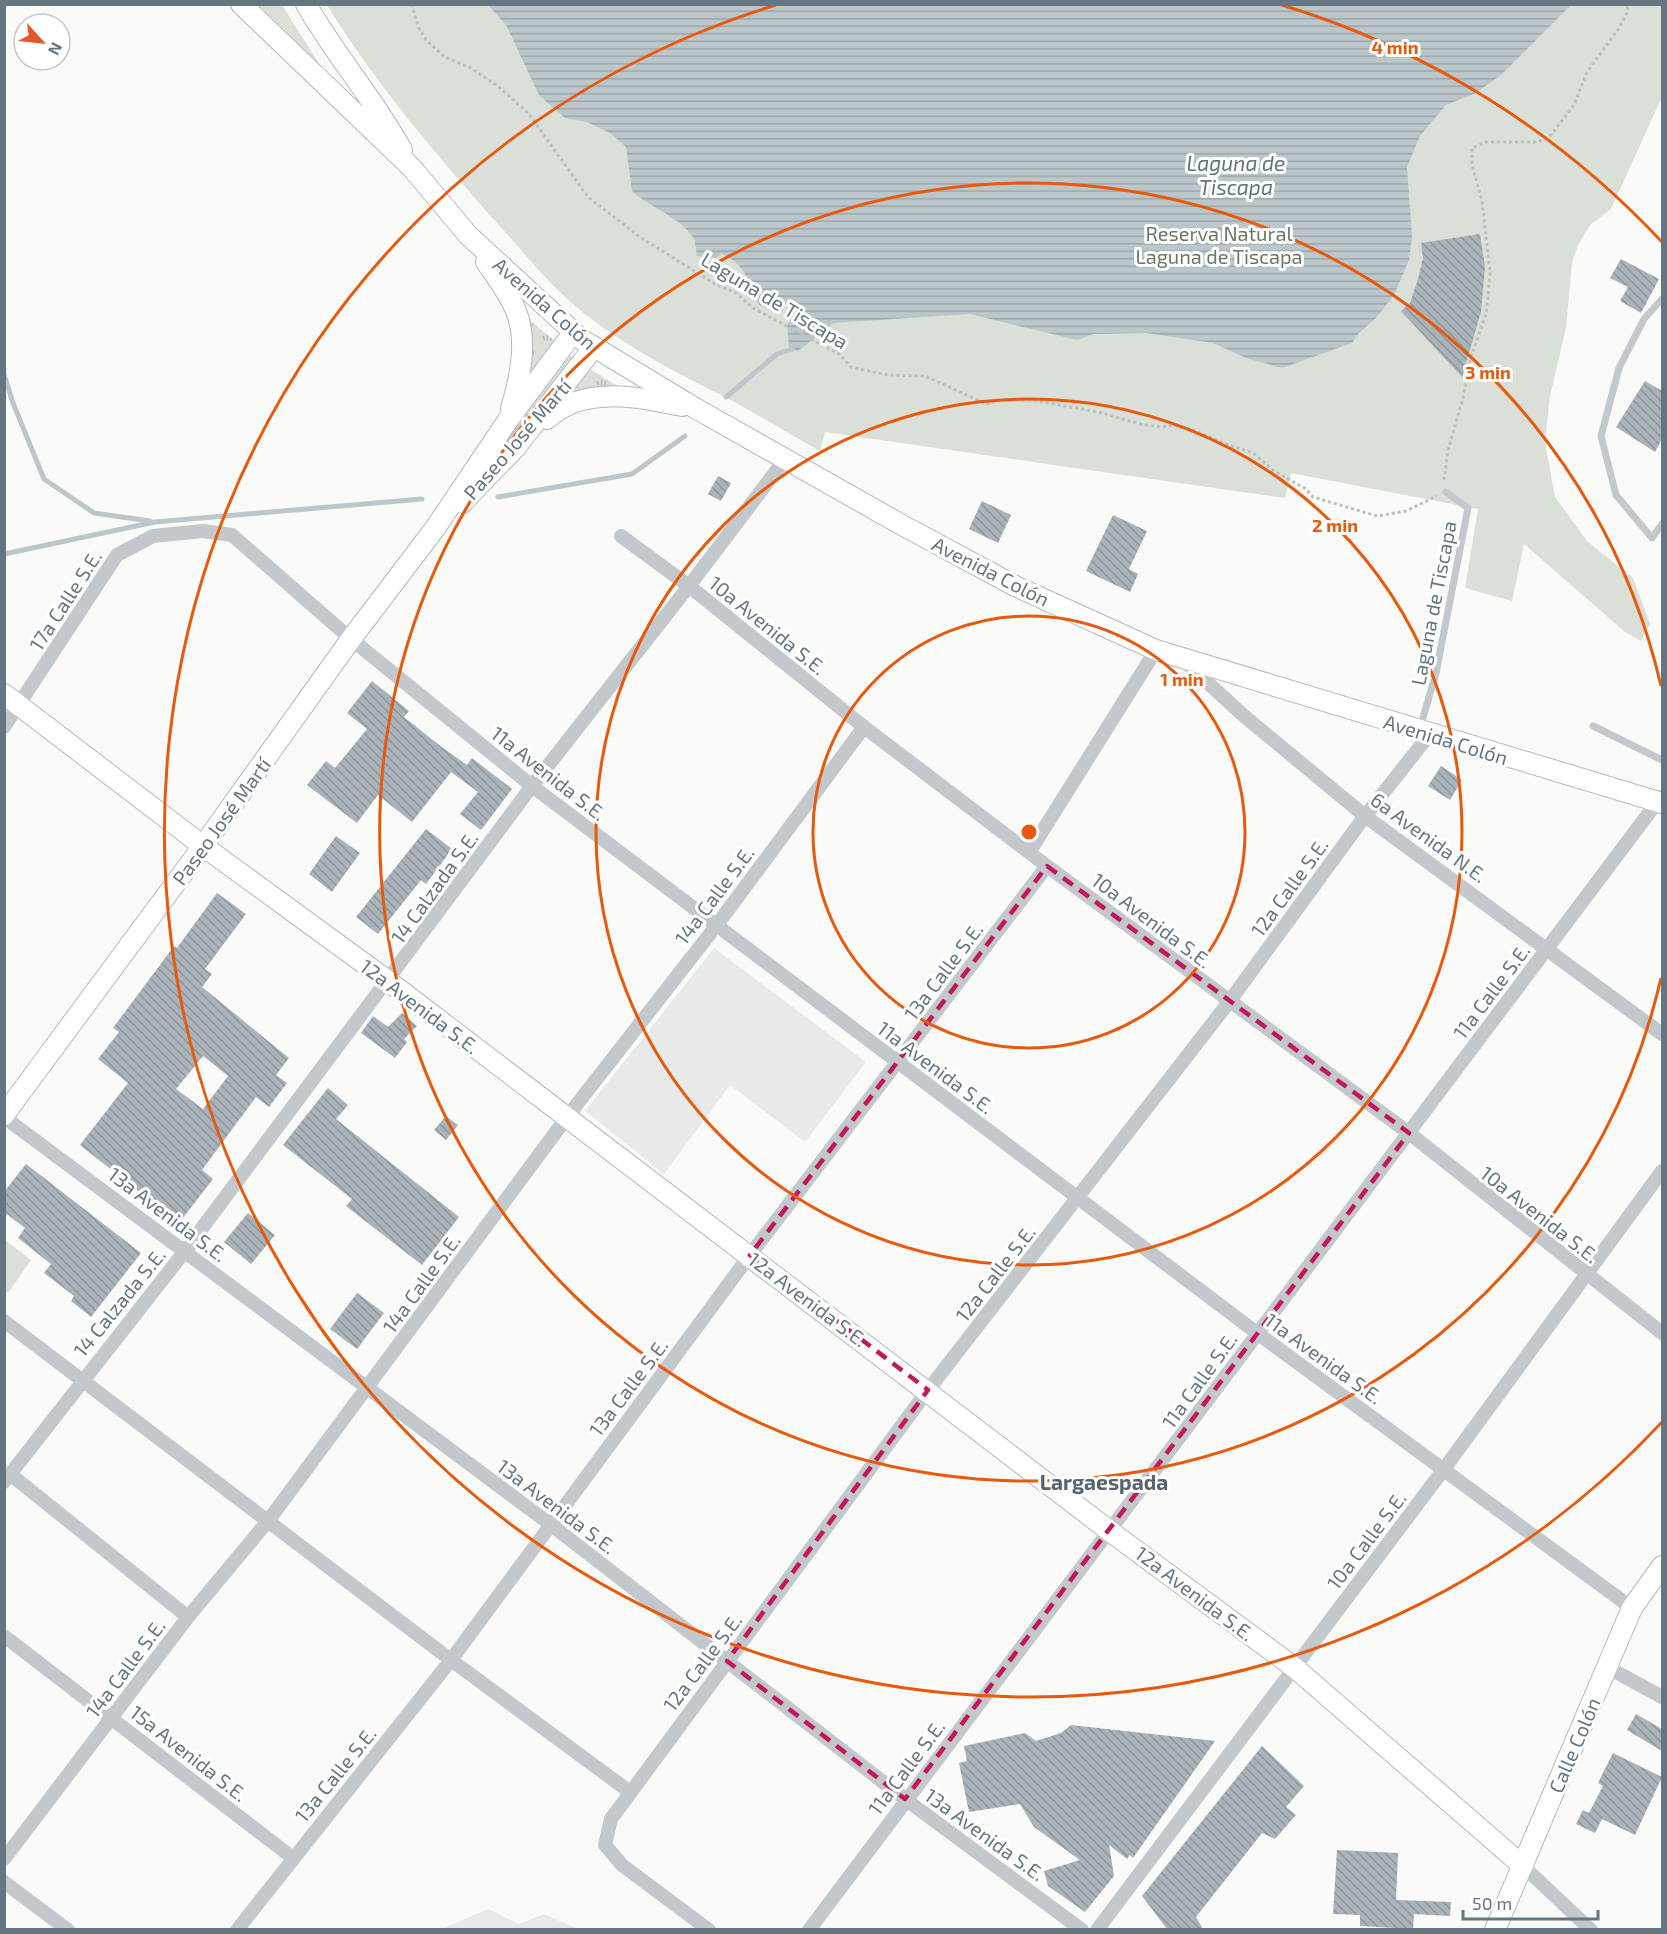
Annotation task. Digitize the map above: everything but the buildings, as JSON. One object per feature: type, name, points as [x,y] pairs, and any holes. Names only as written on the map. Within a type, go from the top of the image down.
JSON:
[{"type":"main road","name":"Avenida Colón","points":[[241,4],[412,168],[468,235],[573,333],[695,408],[1015,586],[1156,650],[1425,732],[1661,800]]},
{"type":"main road","name":"Avenida Colón","points":[[306,4],[327,41],[388,125],[412,168]]},
{"type":"main road","points":[[468,235],[516,312],[521,358],[518,384],[508,420]]},
{"type":"main road","name":"Paseo José Martí","points":[[4,1116],[203,846],[351,639],[436,527],[508,420],[573,333]]},
{"type":"main road","name":"Paseo José Martí","points":[[436,527],[516,447],[594,347]]},
{"type":"main road","points":[[516,447],[557,410],[583,399],[645,398],[695,408]]},
{"type":"main road","name":"12a Avenida S.E.","points":[[4,694],[203,846],[388,981],[750,1255],[1111,1532],[1295,1668],[1523,1866]]},
{"type":"main road","name":"Calle Colón","points":[[1495,1929],[1632,1608],[1662,1566]]},
{"type":"street","name":"14 Calzada S.E.","points":[[7,1478],[82,1379],[185,1251],[532,786],[786,458]]},
{"type":"street","name":"17a Calle S.E.","points":[[4,727],[20,707],[117,555],[153,537],[203,531],[232,536]]},
{"type":"street","name":"11a Avenida S.E.","points":[[232,536],[351,639],[532,786],[1257,1333],[1632,1608]]},
{"type":"street","name":"10a Avenida S.E.","points":[[621,536],[689,586],[864,727],[1229,1002],[1409,1134],[1584,1274],[1662,1332]]},
{"type":"street","points":[[1030,852],[1156,650]]},
{"type":"street","name":"6a Avenida N.E.","points":[[1182,659],[1244,716],[1365,816],[1547,947],[1662,1034]]},
{"type":"street","name":"14a Calle S.E.","points":[[4,1858],[188,1617],[268,1521],[567,1117],[716,926],[864,727]]},
{"type":"street","name":"12a Calle S.E.","points":[[709,1929],[622,1865],[605,1845],[611,1819],[928,1390],[1229,1002],[1425,732]]},
{"type":"street","name":"11a Calle S.E.","points":[[809,1929],[905,1799],[1111,1532],[1257,1333],[1409,1134],[1547,947],[1661,800]]},
{"type":"street","name":"13a Calle S.E.","points":[[237,1929],[451,1660],[750,1255],[1047,866]]},
{"type":"street","name":"13a Avenida S.E.","points":[[4,1116],[550,1524],[905,1799],[1082,1929]]},
{"type":"street","name":"10a Calle S.E.","points":[[1097,1929],[1295,1668],[1662,1171]]},
{"type":"street","points":[[4,1321],[451,1660],[630,1792]]},
{"type":"street","points":[[7,1478],[188,1617]]},
{"type":"street","name":"15a Avenida S.E.","points":[[4,1636],[293,1858]]},
{"type":"street","points":[[1606,1667],[1662,1697]]},
{"type":"street","name":"12a Avenida S.E.","points":[[1523,1866],[1591,1929]]},
{"type":"street","points":[[4,1881],[68,1929]]},
{"type":"lane","points":[[1662,299],[1644,319],[1619,368],[1601,436],[1616,495],[1652,538],[1662,524]]},
{"type":"lane","name":"Laguna de Tiscapa","points":[[1425,732],[1468,508],[1446,492]]},
{"type":"lane","points":[[1593,726],[1662,760]]},
{"type":"path","name":"Laguna de Tiscapa","points":[[412,4],[417,26],[426,40],[445,57],[471,68],[499,87],[529,114],[588,197],[640,237],[715,284],[736,293],[753,308],[820,343],[860,371],[925,376],[986,404],[1007,399],[1037,401],[1099,412],[1139,424],[1191,429],[1253,453],[1274,471],[1306,489],[1313,497],[1377,516],[1406,511],[1446,492],[1443,477],[1448,450],[1463,398],[1470,360],[1486,314],[1490,273],[1482,201],[1472,165],[1472,148],[1486,142],[1538,142],[1551,135],[1574,105],[1587,72],[1619,28],[1627,13],[1628,4]]},
{"type":"highlighted area","points":[[1047,866],[1409,1133],[905,1799],[727,1661],[928,1390],[750,1255]]},
{"type":"shaded area","points":[[714,948],[866,1062],[805,1142],[730,1085],[664,1174],[585,1111]]},
{"type":"shaded area","points":[[488,1909],[519,1924],[544,1914],[578,1929],[441,1929]]},
{"type":"green space","points":[[253,5],[282,5],[333,86]]},
{"type":"green space","name":"Reserva Natural Laguna de Tiscapa","points":[[327,5],[1662,5],[1662,97],[1611,209],[1590,225],[1578,245],[1572,263],[1566,328],[1550,396],[1545,442],[1555,497],[1587,541],[1633,578],[1650,624],[1641,641],[1625,632],[1524,544],[1512,601],[1465,588],[1478,509],[1291,473],[1285,498],[825,432],[820,451],[636,349],[601,326],[564,296],[482,206],[411,123],[367,65]]},
{"type":"green space","points":[[522,314],[555,341],[524,388]]},
{"type":"green space","points":[[568,354],[575,360],[554,389],[494,456],[534,392]]},
{"type":"green space","points":[[587,367],[624,390],[565,397]]},
{"type":"green space","points":[[5,1240],[31,1260],[8,1293],[5,1290]]},
{"type":"water","name":"Laguna de Tiscapa","points":[[488,5],[1571,5],[1500,76],[1474,94],[1446,105],[1420,136],[1407,167],[1412,236],[1409,260],[1394,295],[1376,318],[1358,334],[1352,343],[1282,368],[1246,358],[1213,343],[1146,333],[1094,334],[1077,340],[970,314],[833,323],[798,351],[789,347],[787,325],[797,308],[789,302],[774,308],[759,305],[746,275],[730,258],[722,254],[716,258],[697,256],[694,239],[680,223],[632,191],[626,147],[610,133],[587,122],[565,118],[539,95],[506,25]]},
{"type":"waterway","points":[[726,397],[777,354],[792,349]]},
{"type":"waterway","points":[[4,374],[13,403],[44,479],[94,513],[150,521]]},
{"type":"waterway","points":[[498,497],[632,474],[685,436]]},
{"type":"waterway","points":[[4,554],[155,522],[422,499]]},
{"type":"district","name":"Largaespada","points":[[1104,1481]]}]
